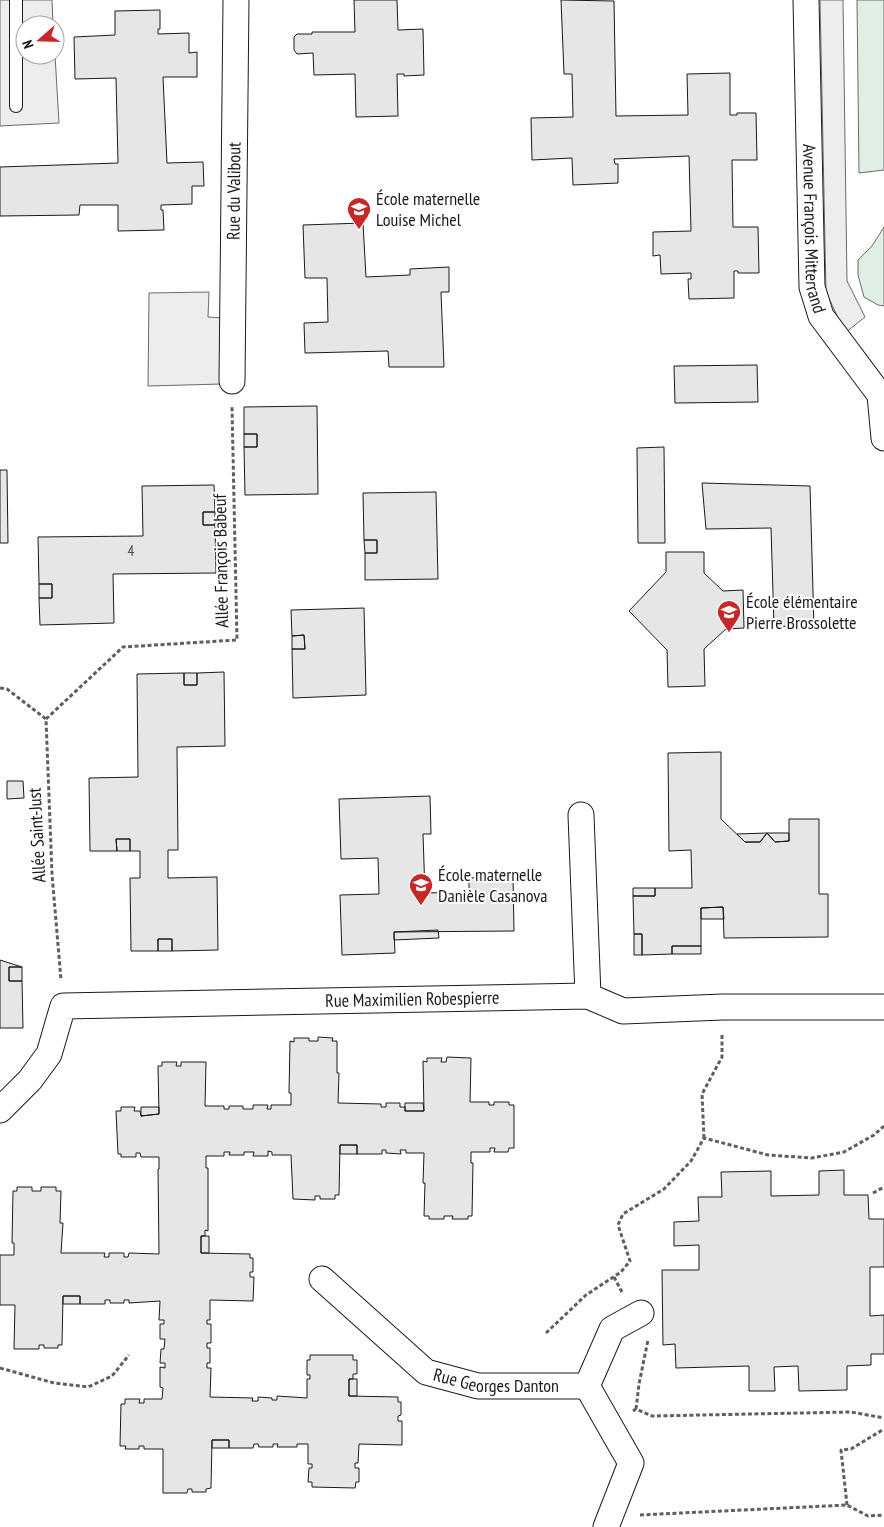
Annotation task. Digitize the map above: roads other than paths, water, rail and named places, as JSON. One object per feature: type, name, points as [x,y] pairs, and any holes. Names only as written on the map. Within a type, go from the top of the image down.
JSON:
[{"type":"street","name":"Rue du Valibout","points":[[232,381],[236,0]]},
{"type":"street","name":"Avenue François Mitterrand","points":[[806,0],[812,287],[821,316],[882,394],[884,438]]},
{"type":"street","points":[[581,815],[588,996]]},
{"type":"street","name":"Rue Maximilien Robespierre","points":[[0,1110],[30,1080],[49,1054],[63,1006],[588,996],[623,1011],[723,1007],[884,1007]]},
{"type":"street","name":"Rue Georges Danton","points":[[322,1279],[426,1372],[478,1386],[587,1386]]},
{"type":"street","points":[[608,1522],[631,1463],[587,1386],[612,1329],[641,1313]]},
{"type":"lane","points":[[16,0],[16,106]]},
{"type":"place","name":"École maternelle Louise Michel","points":[[359,230]]},
{"type":"place","name":"École élémentaire Pierre Brossolette","points":[[729,633]]},
{"type":"place","name":"École maternelle Danièle Casanova","points":[[421,906]]}]
